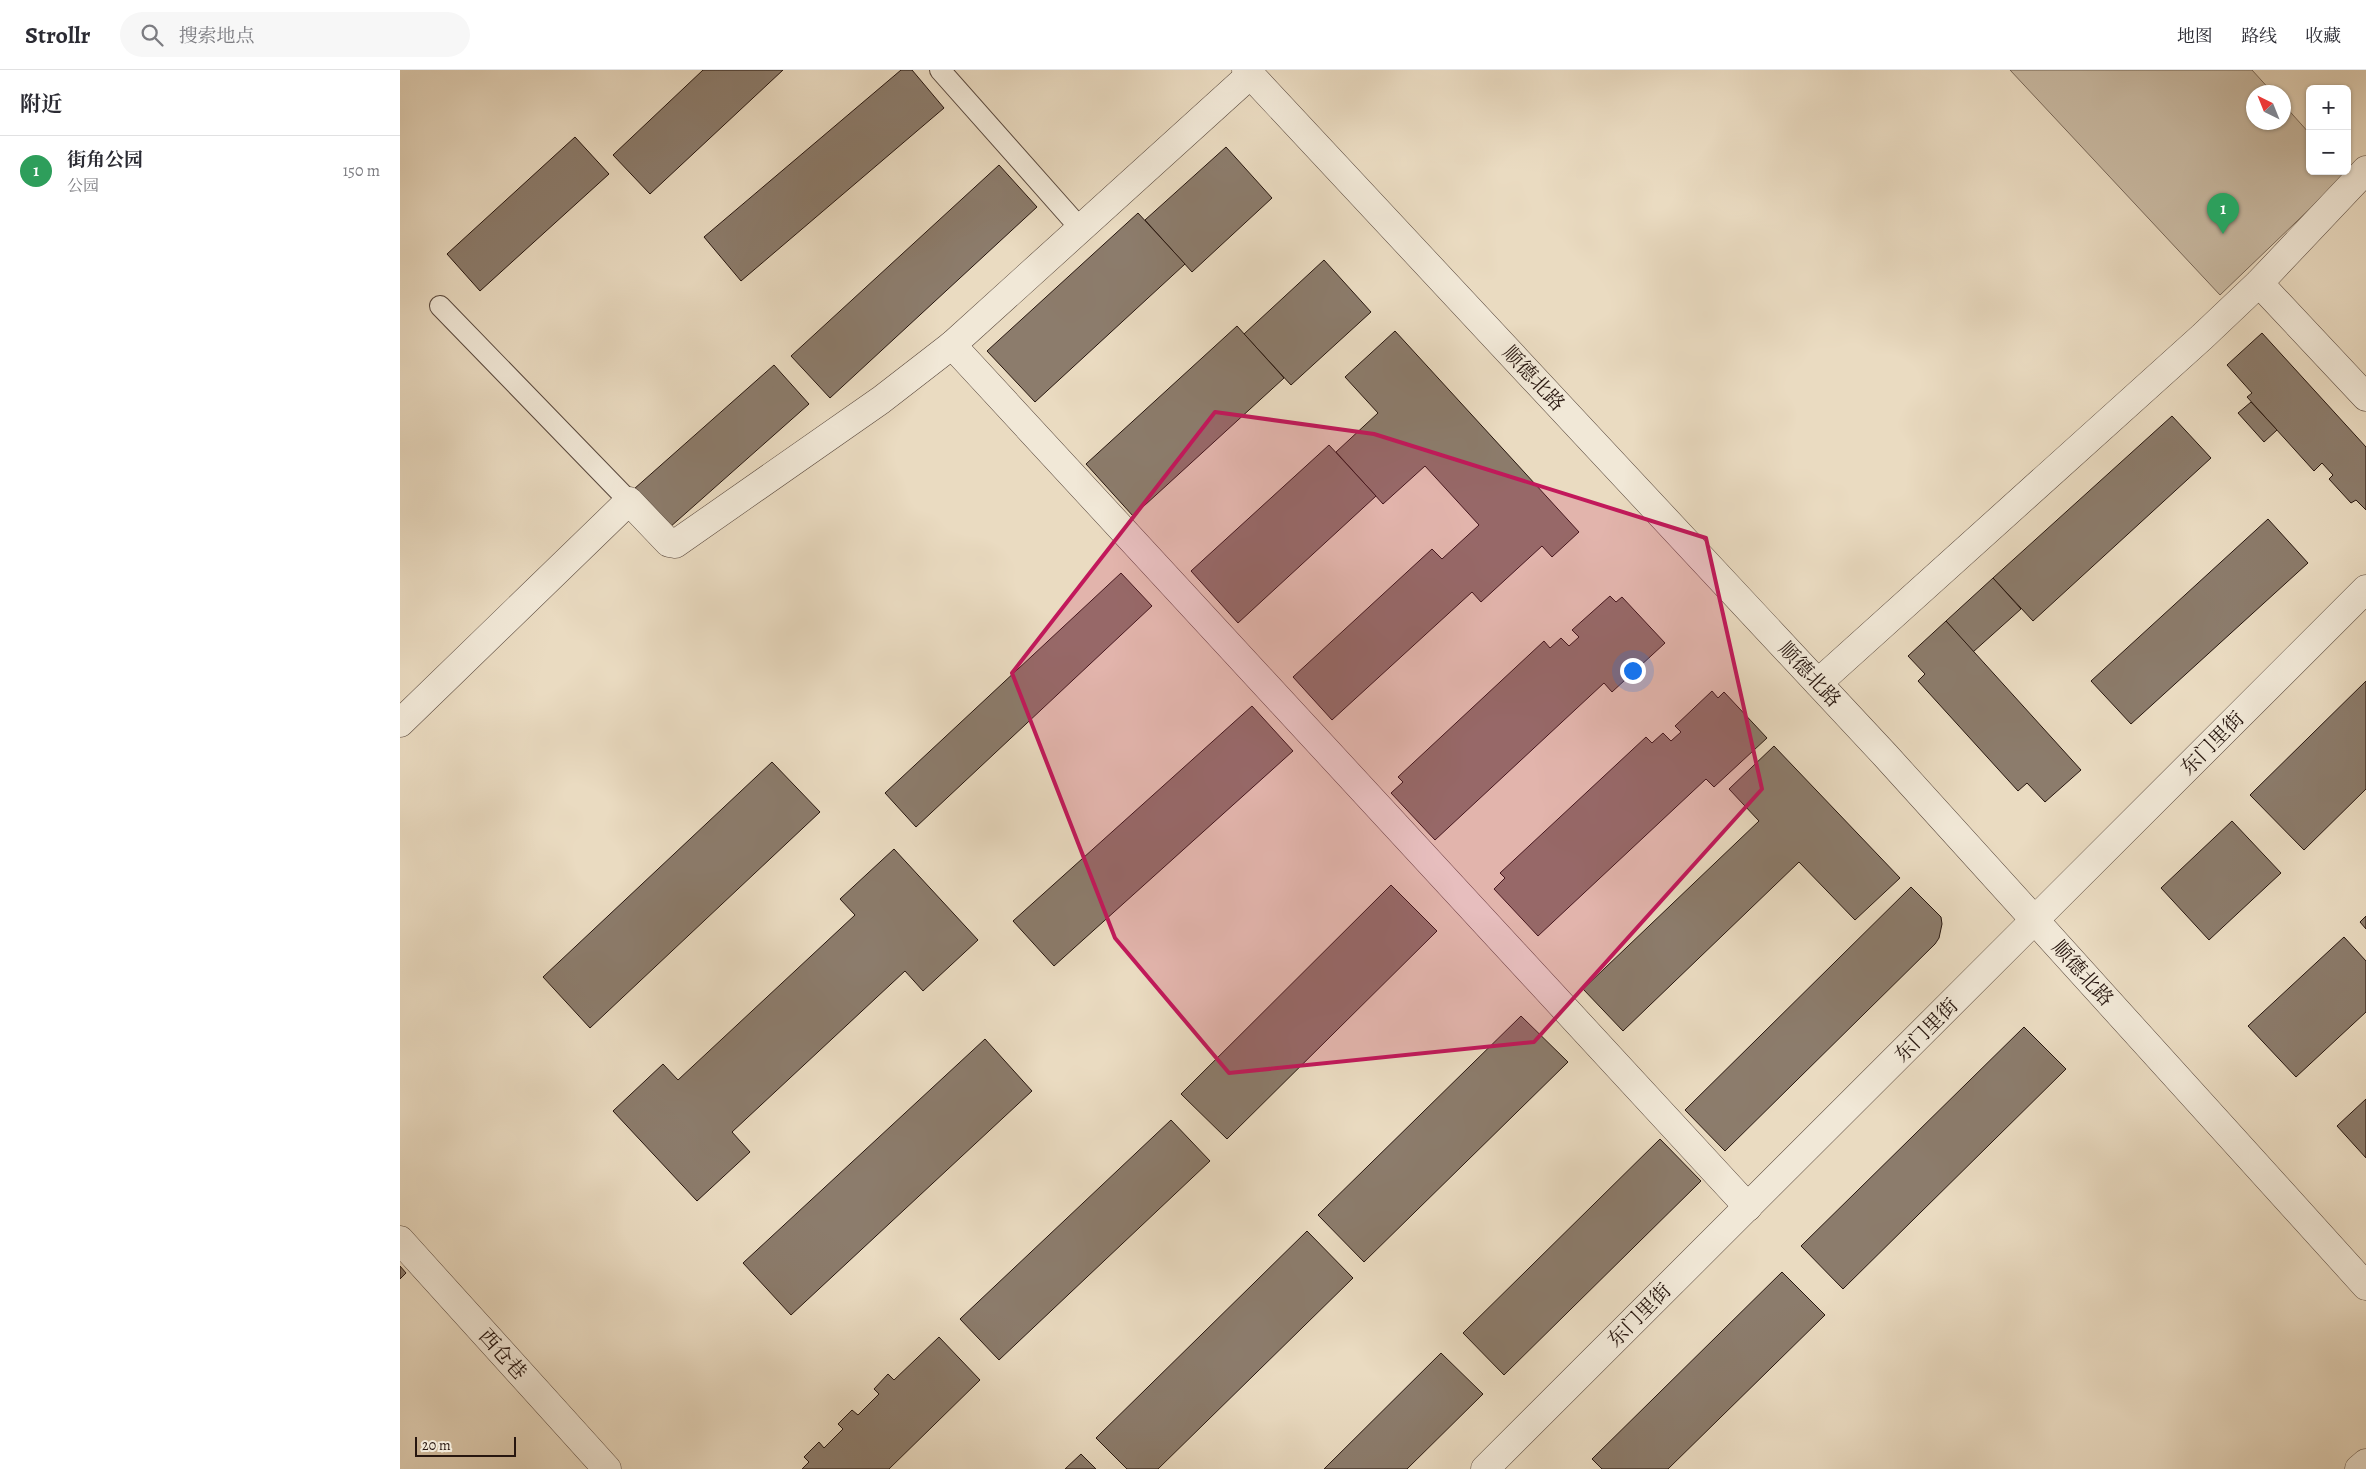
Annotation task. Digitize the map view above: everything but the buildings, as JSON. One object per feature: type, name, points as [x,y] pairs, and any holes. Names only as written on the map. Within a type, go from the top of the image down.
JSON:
[{"type":"street","points":[[400,723],[629,501],[669,542],[675,544],[881,400],[952,345],[1248,72]]},
{"type":"street","name":"顺德北路","points":[[1248,72],[1818,683],[2366,1286]]},
{"type":"street","points":[[1818,683],[2202,337],[2259,283],[2366,170]]},
{"type":"street","points":[[2259,283],[2366,397]]},
{"type":"street","points":[[952,345],[1748,1207]]},
{"type":"street","name":"东门里街","points":[[1484,1469],[2366,590]]},
{"type":"street","name":"西仓巷","points":[[400,1240],[607,1469]]},
{"type":"street","points":[[2359,1469],[2366,1463]]},
{"type":"lane","points":[[940,70],[1080,228]]},
{"type":"lane","points":[[440,306],[629,501]]},
{"type":"highlighted area","points":[[1215,412],[1374,434],[1706,538],[1762,789],[1534,1042],[1229,1073],[1115,938],[1012,673]]},
{"type":"shaded area","points":[[2010,70],[2252,70],[2266,85],[2246,85],[2246,130],[2291,130],[2291,113],[2306,130],[2306,175],[2345,175],[2220,295]]},
{"type":"place","name":"街角公园","points":[[2223,234]]}]
